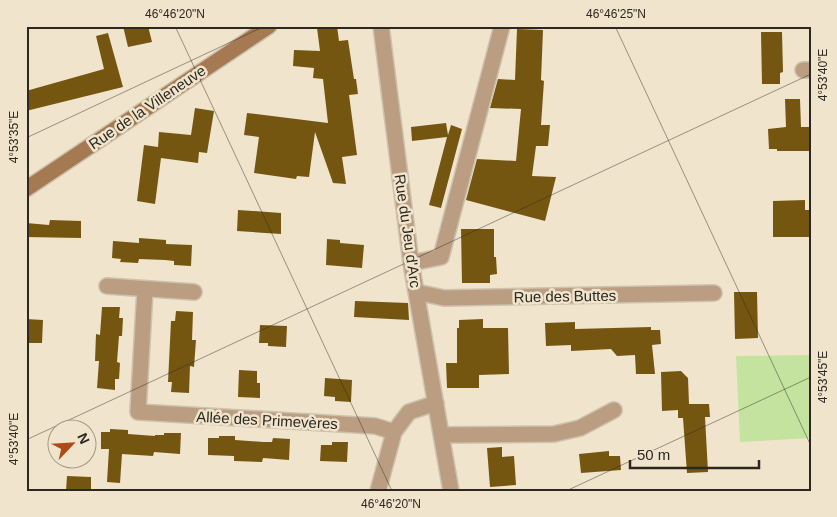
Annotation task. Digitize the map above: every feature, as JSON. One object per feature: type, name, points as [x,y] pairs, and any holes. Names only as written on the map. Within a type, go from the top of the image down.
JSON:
[{"type":"main road","name":"Rue de la Villeneuve","points":[[26,189],[269,26]]},
{"type":"street","name":"Rue du Jeu d'Arc","points":[[382,26],[411,263],[451,491]]},
{"type":"street","points":[[411,263],[441,257],[502,26]]},
{"type":"street","points":[[107,286],[194,292]]},
{"type":"street","name":"Allée des Primevères","points":[[145,289],[138,412],[375,426],[394,432]]},
{"type":"street","name":"Rue des Buttes","points":[[416,292],[444,298],[714,292]]},
{"type":"street","points":[[378,491],[394,432],[409,412],[436,403]]},
{"type":"street","points":[[442,435],[554,434],[580,428],[614,410]]},
{"type":"green space","points":[[811,355],[811,438],[740,442],[736,356]]},
{"type":"building","points":[[123,26],[148,26],[152,42],[128,47]]},
{"type":"building","points":[[337,26],[339,41],[348,40],[358,94],[349,95],[357,155],[342,157],[346,184],[333,183],[315,132],[309,177],[297,176],[296,179],[254,173],[259,137],[244,135],[247,113],[328,123],[323,79],[313,78],[314,68],[293,66],[294,50],[320,51],[317,28]]},
{"type":"building","points":[[517,29],[543,30],[541,80],[544,81],[541,125],[550,125],[548,146],[536,146],[532,176],[556,177],[545,221],[466,200],[477,159],[516,161],[521,109],[490,108],[498,79],[515,80]]},
{"type":"building","points":[[761,32],[782,32],[783,72],[780,73],[780,84],[762,84]]},
{"type":"building","points":[[108,33],[123,87],[26,111],[26,91],[104,69],[96,36]]},
{"type":"building","points":[[785,99],[800,99],[801,127],[811,127],[811,151],[777,151],[777,149],[769,149],[768,129],[786,127]]},
{"type":"building","points":[[195,108],[214,111],[207,153],[199,152],[198,163],[161,158],[155,204],[137,201],[144,145],[158,147],[159,132],[191,135]]},
{"type":"building","points":[[446,123],[448,135],[451,125],[462,129],[441,208],[429,205],[447,137],[412,141],[411,127]]},
{"type":"building","points":[[805,200],[805,210],[811,210],[811,237],[773,237],[773,201]]},
{"type":"building","points":[[238,210],[281,213],[281,234],[237,231]]},
{"type":"building","points":[[50,220],[81,221],[81,238],[26,237],[26,223],[49,225]]},
{"type":"building","points":[[461,229],[494,229],[494,257],[496,257],[497,274],[490,275],[490,283],[462,283]]},
{"type":"building","points":[[139,238],[166,240],[166,244],[192,245],[191,266],[174,265],[174,261],[165,260],[139,259],[138,263],[120,262],[121,259],[112,258],[113,241],[139,243]]},
{"type":"building","points":[[327,239],[340,240],[340,243],[364,245],[362,268],[326,265]]},
{"type":"building","points":[[734,292],[757,292],[758,338],[735,339]]},
{"type":"building","points":[[355,301],[408,303],[409,320],[354,317]]},
{"type":"building","points":[[102,307],[120,307],[119,318],[123,318],[122,336],[119,336],[117,362],[120,363],[119,379],[115,379],[115,390],[97,388],[99,361],[95,361],[96,334],[100,335]]},
{"type":"building","points":[[176,311],[193,312],[192,340],[196,340],[194,367],[190,366],[189,393],[171,392],[172,382],[168,382],[171,321],[175,321]]},
{"type":"building","points":[[26,319],[43,320],[42,343],[26,343]]},
{"type":"building","points":[[483,319],[483,328],[508,328],[509,374],[479,375],[479,388],[447,388],[446,363],[457,363],[457,328],[459,328],[459,320]]},
{"type":"building","points":[[575,322],[575,329],[651,327],[651,330],[660,330],[661,344],[652,345],[655,374],[636,374],[635,355],[617,356],[611,349],[571,351],[571,345],[546,346],[545,323]]},
{"type":"building","points":[[260,325],[287,326],[286,347],[268,346],[268,343],[259,343]]},
{"type":"building","points":[[239,370],[257,371],[257,383],[260,383],[260,398],[238,397]]},
{"type":"building","points":[[681,371],[688,378],[689,404],[709,404],[710,417],[705,417],[708,472],[687,473],[683,418],[678,418],[678,410],[662,411],[661,372]]},
{"type":"building","points":[[325,378],[352,380],[351,402],[335,401],[335,397],[324,396]]},
{"type":"building","points":[[110,429],[128,430],[128,434],[155,436],[164,435],[164,433],[181,433],[180,454],[154,452],[153,456],[122,454],[120,483],[107,482],[109,449],[101,449],[101,432],[110,432]]},
{"type":"building","points":[[219,436],[235,436],[235,440],[263,442],[272,442],[273,438],[290,439],[289,460],[263,458],[262,462],[234,461],[234,456],[208,455],[208,438],[219,438]]},
{"type":"building","points":[[332,442],[348,442],[347,462],[320,461],[321,445],[332,445]]},
{"type":"building","points":[[502,447],[502,457],[514,456],[516,485],[490,487],[487,448]]},
{"type":"building","points":[[609,451],[609,456],[620,456],[621,470],[581,473],[579,454]]},
{"type":"building","points":[[67,476],[91,477],[91,491],[66,491]]}]
